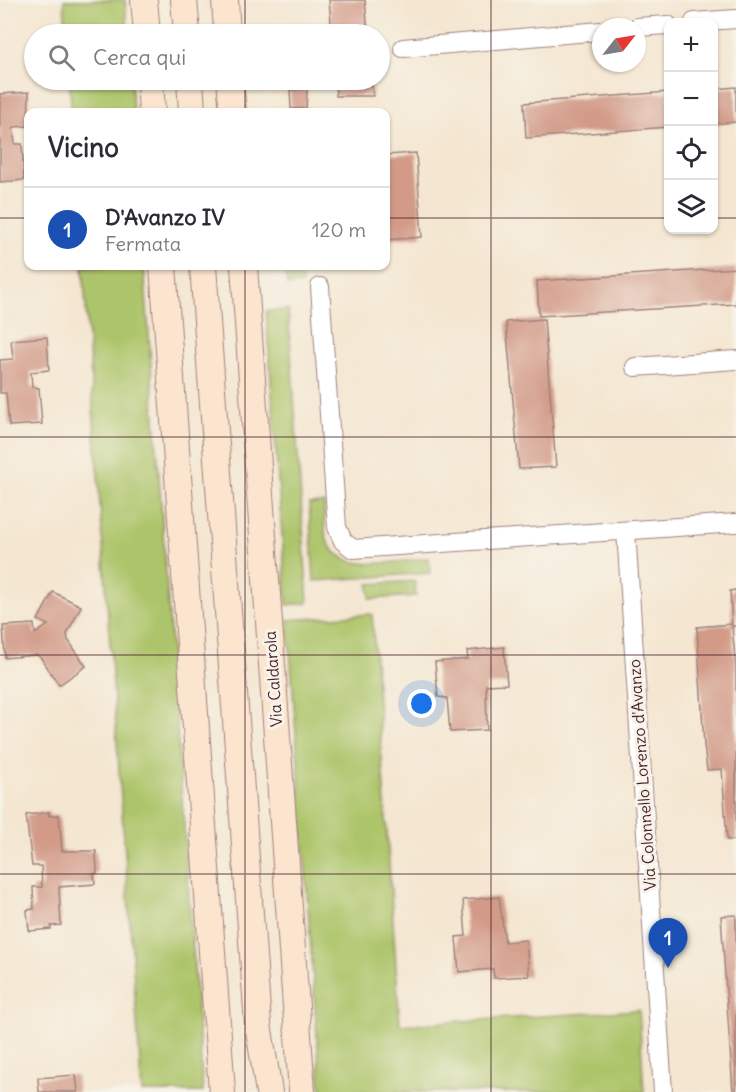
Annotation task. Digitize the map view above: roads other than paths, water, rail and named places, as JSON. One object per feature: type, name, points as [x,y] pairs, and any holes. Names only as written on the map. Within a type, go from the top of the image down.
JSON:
[{"type":"street","points":[[144,0],[146,24]]},
{"type":"street","points":[[184,0],[186,24]]},
{"type":"street","points":[[225,0],[226,24]]},
{"type":"street","points":[[718,20],[736,19]]},
{"type":"street","points":[[646,26],[664,25]]},
{"type":"street","points":[[403,48],[592,32]]},
{"type":"street","points":[[151,90],[152,108]]},
{"type":"street","points":[[191,90],[192,108]]},
{"type":"street","points":[[231,90],[233,108]]},
{"type":"street","points":[[163,270],[222,1092]]},
{"type":"street","points":[[203,270],[258,1024],[269,1092]]},
{"type":"street","name":"Via Caldarola","points":[[244,270],[302,1092]]},
{"type":"street","points":[[320,287],[337,527],[343,541],[353,549],[736,523]]},
{"type":"street","points":[[635,367],[736,360]]},
{"type":"street","name":"Via Colonnello Lorenzo d'Avanzo","points":[[626,531],[663,1092]]},
{"type":"street","points":[[255,1092],[258,1024]]},
{"type":"place","name":"D'Avanzo IV","points":[[668,968]]}]
